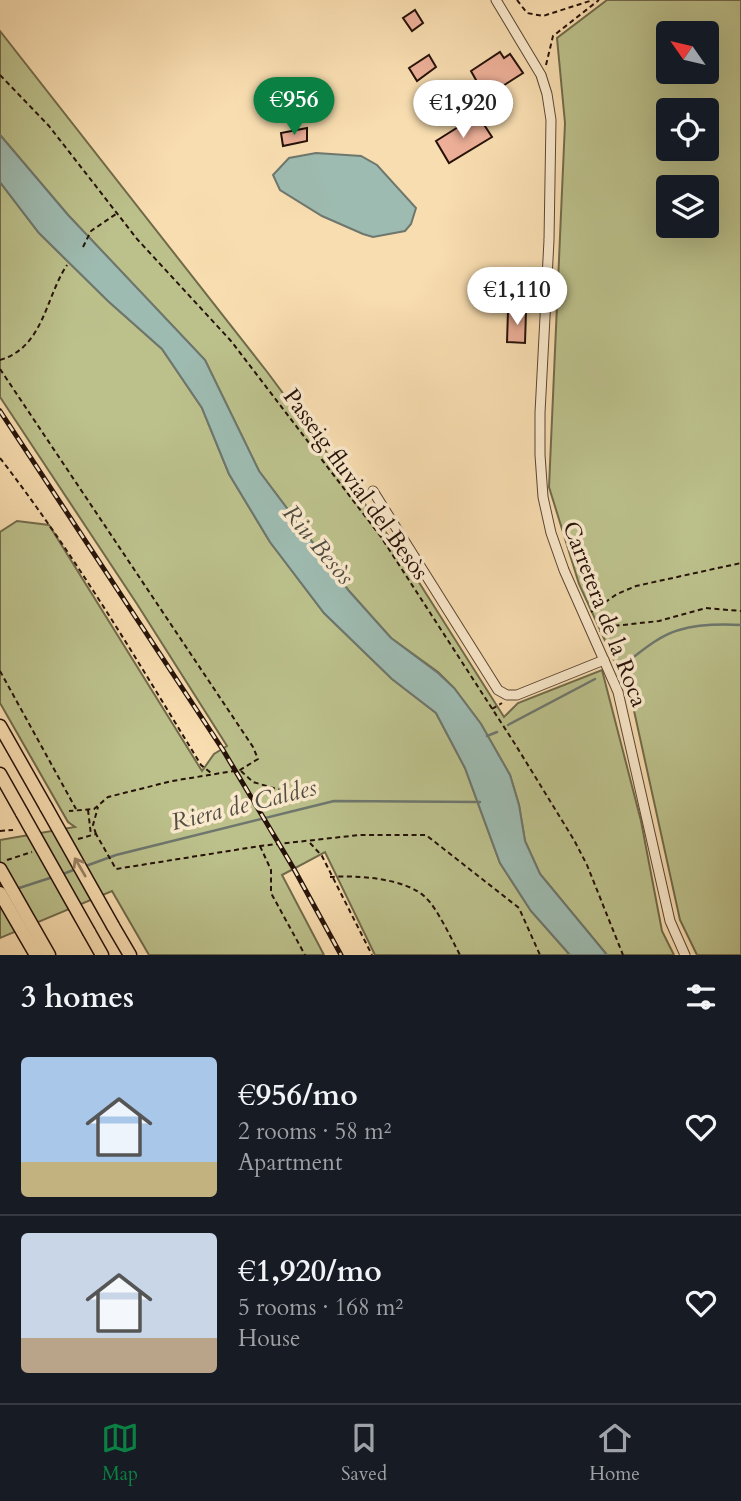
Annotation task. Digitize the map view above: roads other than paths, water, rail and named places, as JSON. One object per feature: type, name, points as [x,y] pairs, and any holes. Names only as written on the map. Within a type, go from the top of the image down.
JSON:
[{"type":"highway","points":[[0,726],[130,955]]},
{"type":"highway","points":[[0,774],[102,955]]},
{"type":"highway","points":[[0,869],[40,950]]},
{"type":"highway","points":[[0,893],[40,950]]},
{"type":"street","name":"Carretera de la Roca","points":[[496,0],[541,75],[551,120],[540,478],[551,533],[564,570],[618,692],[670,920],[685,955]]},
{"type":"street","points":[[373,491],[498,690],[511,696]]},
{"type":"street","points":[[502,703],[511,696],[604,660]]},
{"type":"water","points":[[0,135],[68,215],[205,360],[259,471],[349,591],[391,638],[454,688],[481,724],[510,775],[519,805],[525,841],[540,874],[607,955],[570,955],[531,911],[500,863],[465,768],[436,713],[392,679],[324,613],[270,542],[229,474],[202,408],[162,349],[108,301],[39,233],[0,182]]},
{"type":"water","points":[[316,153],[361,156],[377,165],[416,208],[411,224],[405,231],[373,237],[322,216],[280,190],[273,175],[289,158]]},
{"type":"waterway","points":[[618,669],[671,633],[702,626],[741,625]]},
{"type":"waterway","points":[[508,725],[595,679]]},
{"type":"waterway","points":[[487,736],[497,732]]},
{"type":"waterway","name":"Riera de Caldes","points":[[83,867],[116,855],[334,801],[480,802]]},
{"type":"waterway","name":"Riera de Caldes","points":[[63,874],[76,869]]},
{"type":"waterway","name":"Riera de Caldes","points":[[16,889],[53,877]]},
{"type":"railway","points":[[0,411],[223,750],[294,869],[341,955]]},
{"type":"water label","name":"Riu Besòs","points":[[318,545]]}]
